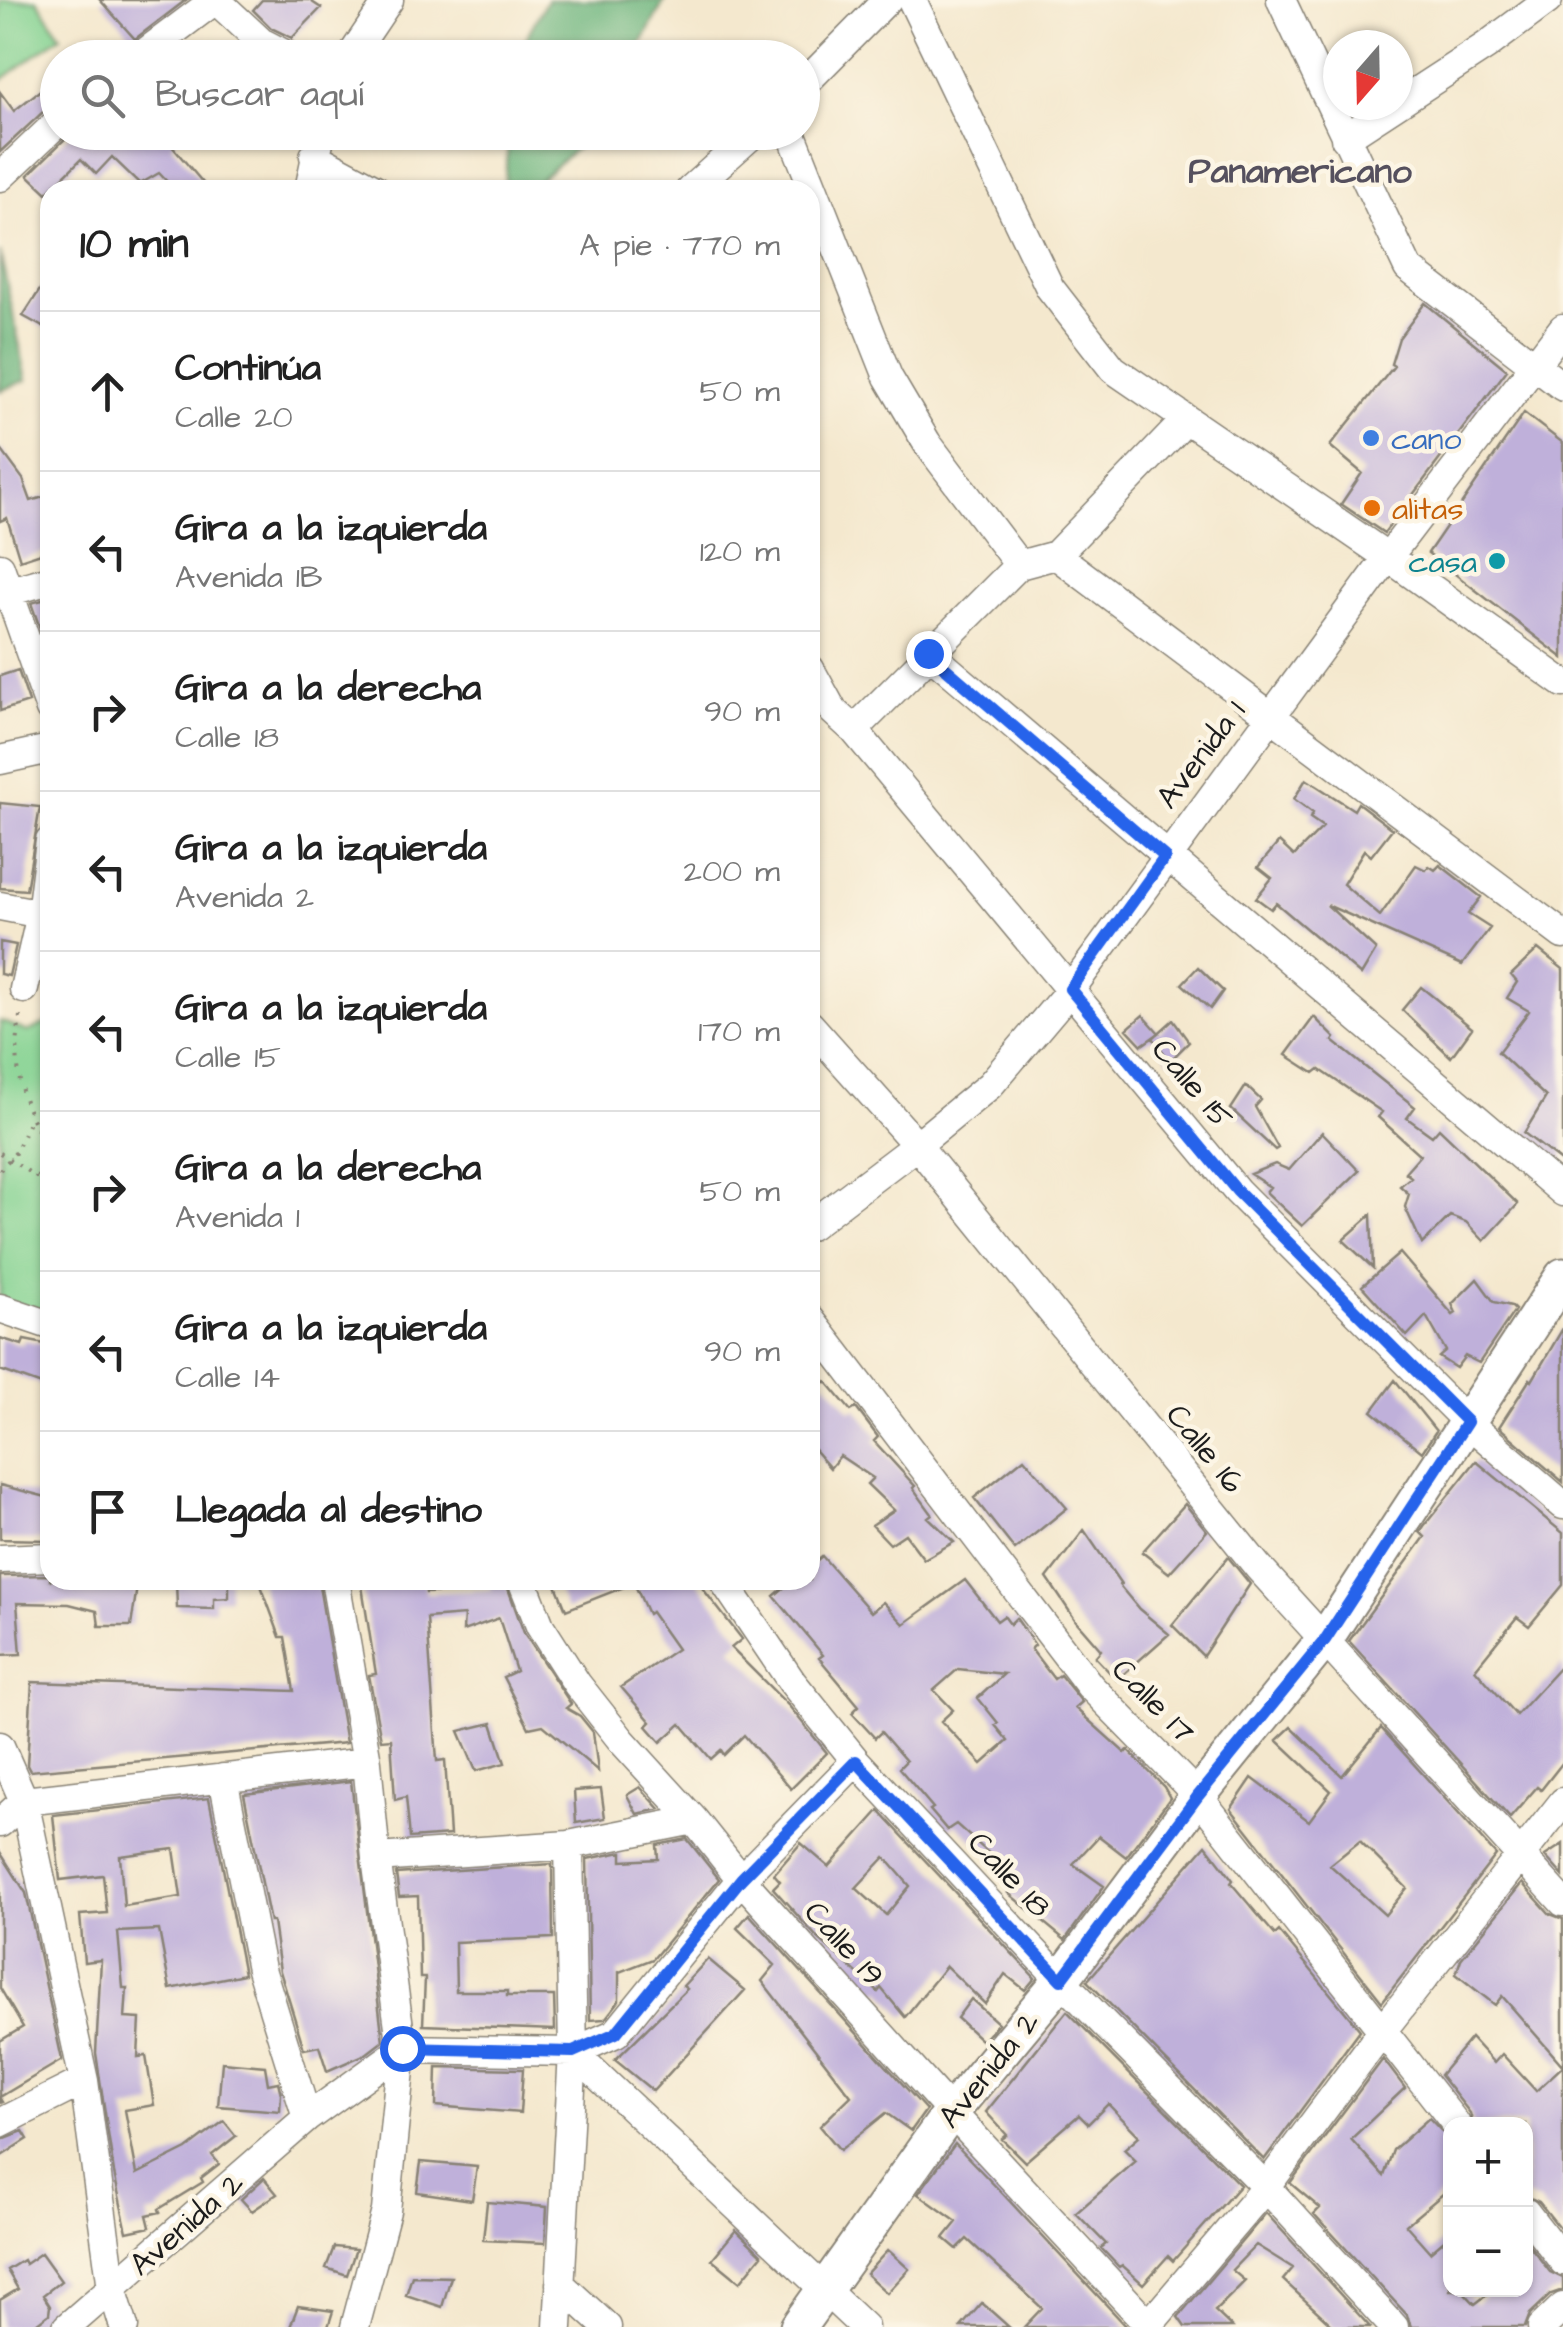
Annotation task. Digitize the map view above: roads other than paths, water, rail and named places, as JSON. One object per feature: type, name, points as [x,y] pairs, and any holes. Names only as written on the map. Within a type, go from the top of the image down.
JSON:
[{"type":"street","points":[[162,40],[215,0],[259,40]]},
{"type":"street","points":[[362,40],[389,0]]},
{"type":"street","points":[[820,68],[887,0]]},
{"type":"street","points":[[912,0],[1050,288],[1113,369],[1388,557],[1563,683]]},
{"type":"street","points":[[1281,0],[1408,268],[1563,387]]},
{"type":"street","points":[[1345,138],[1454,68],[1548,0]]},
{"type":"street","points":[[0,177],[40,139]]},
{"type":"street","points":[[310,180],[317,150]]},
{"type":"street","points":[[326,150],[364,180]]},
{"type":"street","points":[[701,180],[735,150]]},
{"type":"street","points":[[798,150],[810,180]]},
{"type":"street","points":[[820,205],[888,377],[927,443],[1019,565]]},
{"type":"street","name":"Avenida 1","points":[[820,1218],[990,1085],[1070,989],[1388,557],[1563,328]]},
{"type":"street","points":[[854,730],[1019,565],[1056,556],[1185,421]]},
{"type":"street","points":[[1056,556],[1563,934]]},
{"type":"street","points":[[40,581],[4,584],[40,682]]},
{"type":"street","points":[[928,653],[1563,1192]]},
{"type":"street","name":"Calle 15","points":[[821,711],[854,730],[1237,1191],[1467,1422],[1563,1505]]},
{"type":"street","points":[[0,760],[40,751]]},
{"type":"street","points":[[0,906],[40,914],[24,989]]},
{"type":"street","name":"Calle 16","points":[[820,1036],[917,1145],[1258,1567],[1563,1902]]},
{"type":"street","name":"Avenida 2","points":[[798,2327],[951,2112],[1061,1980],[1198,1796],[1325,1640],[1563,1276]]},
{"type":"street","points":[[0,1308],[40,1322]]},
{"type":"street","name":"Calle 17","points":[[820,1332],[1090,1686],[1198,1796],[1450,2117]]},
{"type":"street","points":[[0,1559],[40,1558]]},
{"type":"street","points":[[336,1590],[367,1762],[402,2048],[386,2211],[355,2327]]},
{"type":"street","name":"Calle 19","points":[[526,1590],[540,1626],[577,1684],[622,1741],[741,1879],[1149,2326]]},
{"type":"street","name":"Calle 18","points":[[730,1590],[792,1682],[856,1761],[1061,1980],[1266,2187],[1394,2327]]},
{"type":"street","points":[[0,1746],[24,1801],[84,2080],[112,2288],[124,2327]]},
{"type":"street","points":[[402,2048],[573,2052],[616,2033],[741,1879],[856,1761]]},
{"type":"street","points":[[0,1823],[24,1801],[367,1762]]},
{"type":"street","points":[[224,1778],[261,1969],[306,2118]]},
{"type":"street","points":[[1149,2326],[1266,2187],[1563,1802]]},
{"type":"street","points":[[376,1858],[569,1845],[694,1820]]},
{"type":"street","points":[[558,2327],[573,2052],[569,1845]]},
{"type":"street","name":"Avenida 2","points":[[67,2327],[306,2118],[402,2048]]},
{"type":"street","points":[[573,2052],[864,2327]]},
{"type":"street","points":[[0,2123],[84,2080]]},
{"type":"street","points":[[1533,2222],[1563,2260]]},
{"type":"street","points":[[560,2284],[607,2327]]},
{"type":"street","points":[[1542,2327],[1563,2307]]},
{"type":"place","name":"cano","points":[[1371,438]]},
{"type":"place","name":"alitas","points":[[1372,508]]},
{"type":"place","name":"casa","points":[[1497,561]]},
{"type":"district","name":"Panamericano","points":[[1300,170]]}]
